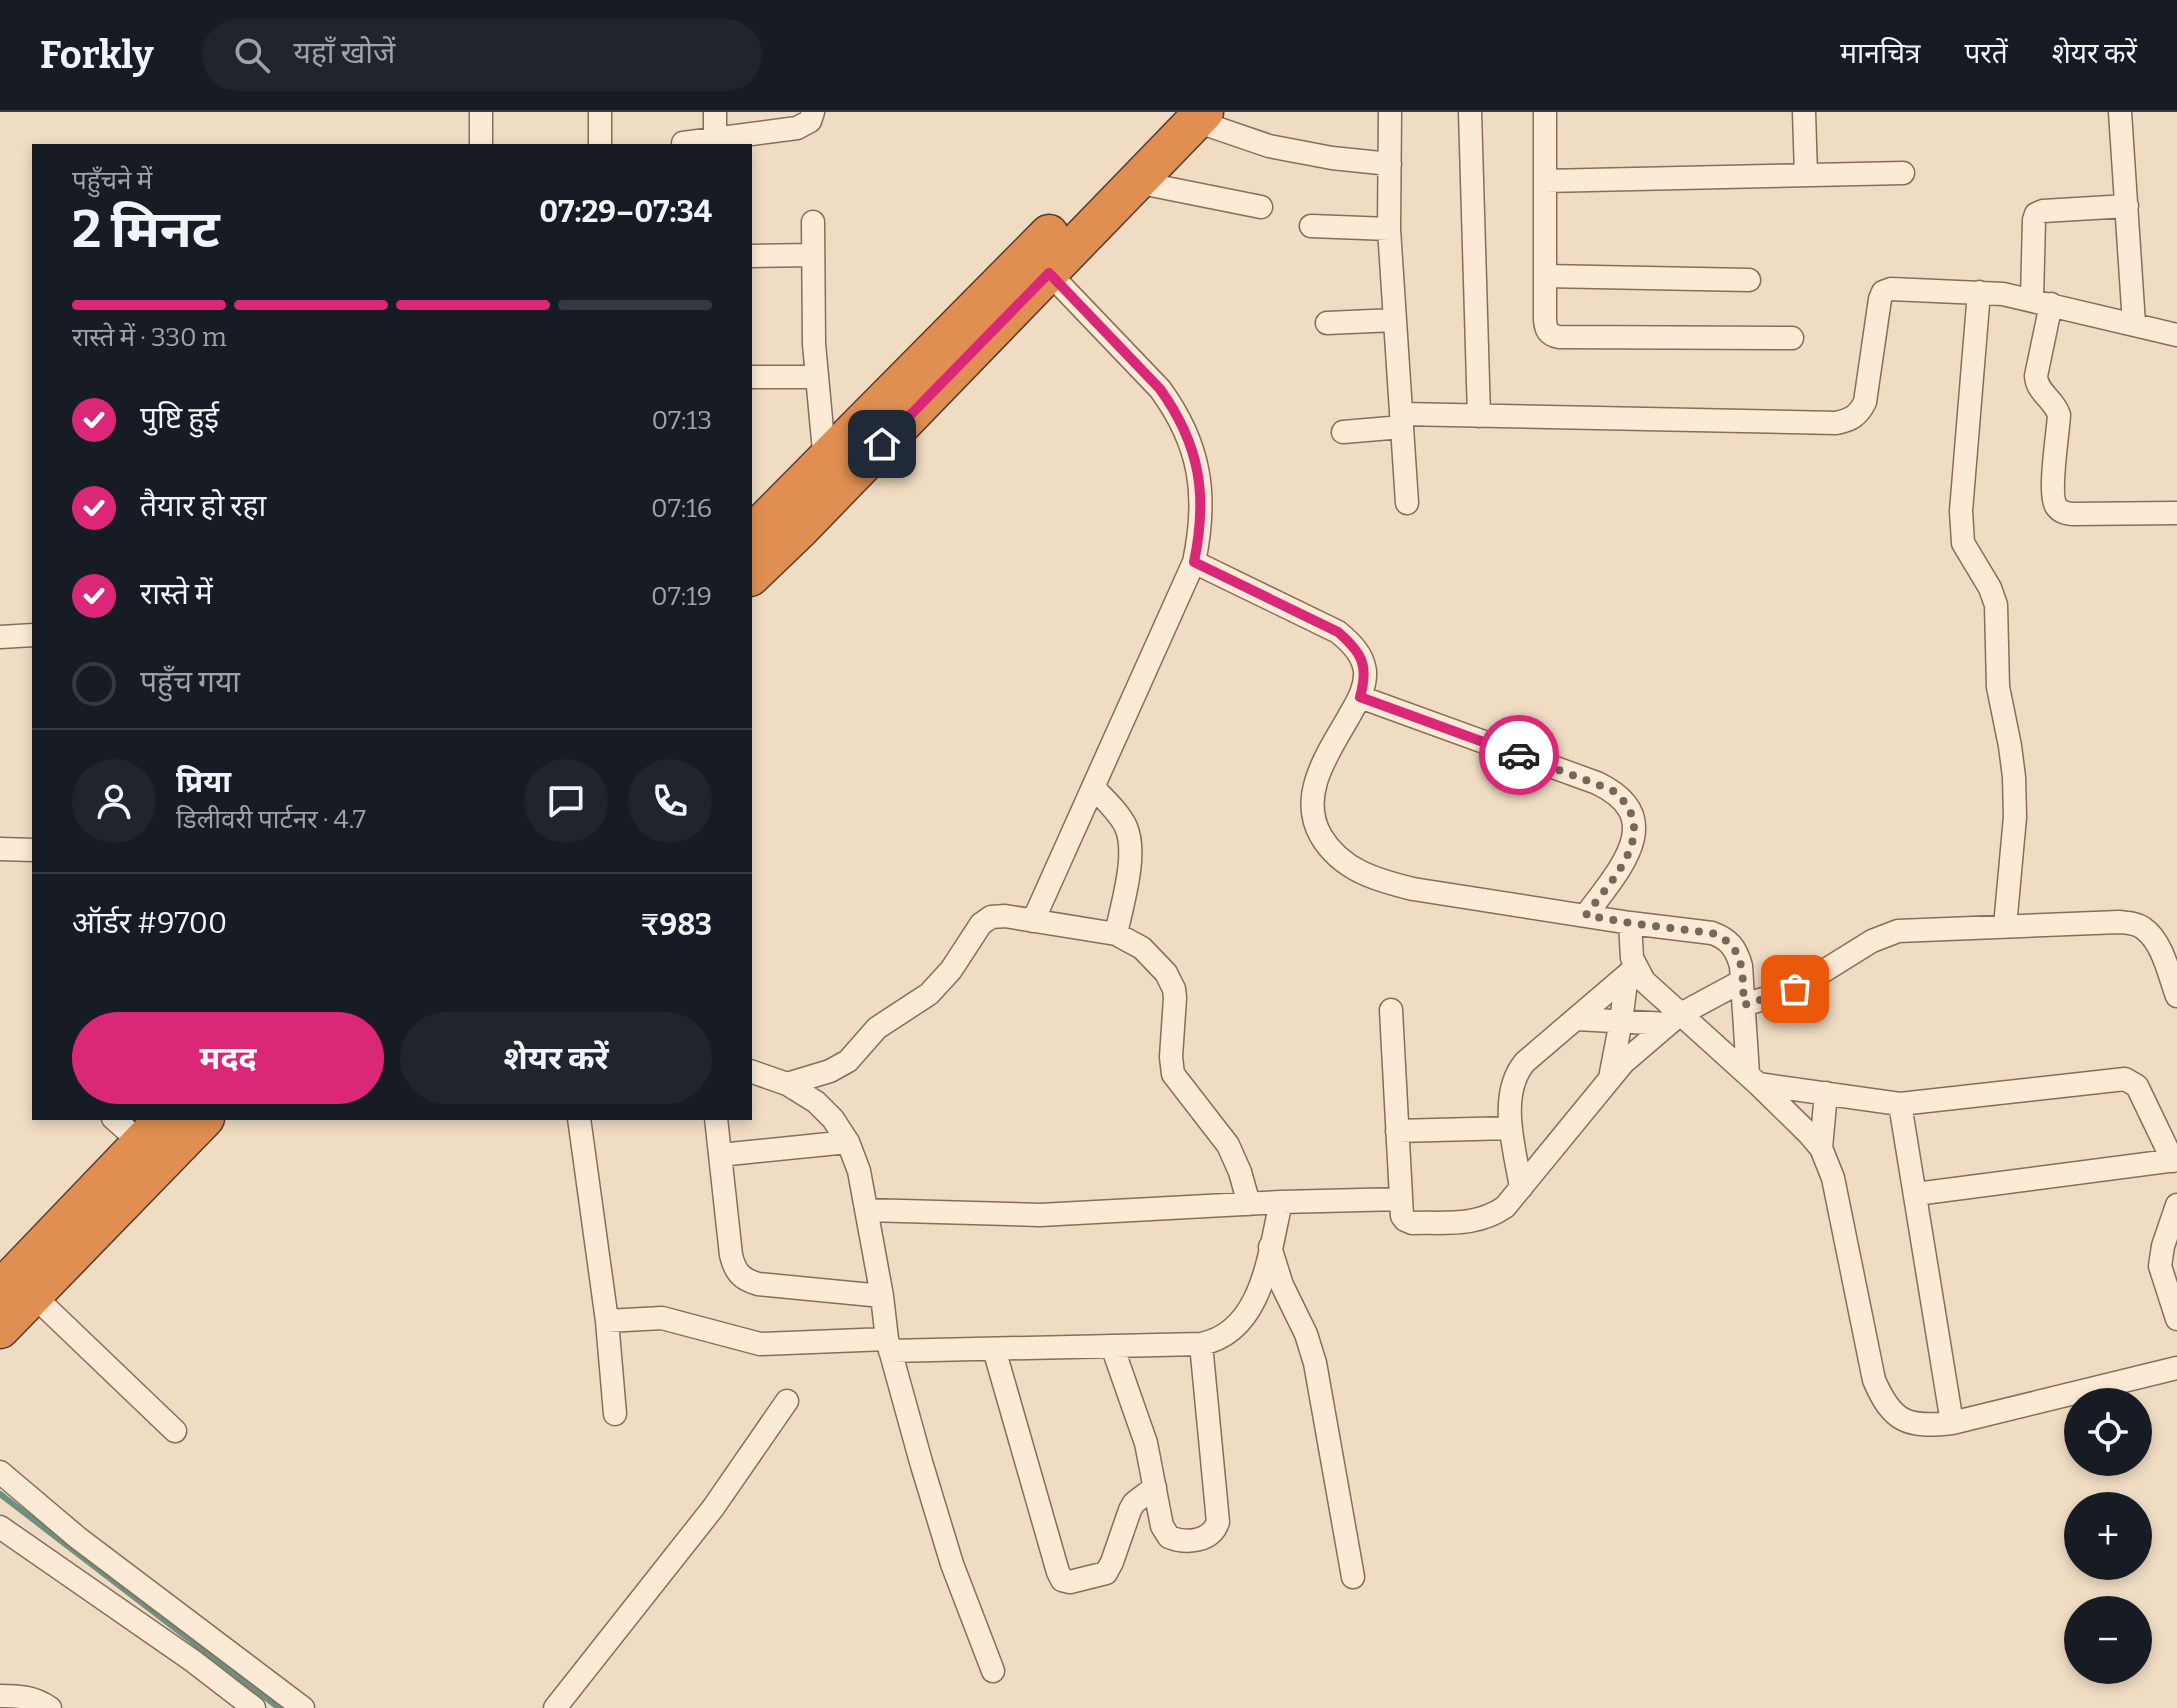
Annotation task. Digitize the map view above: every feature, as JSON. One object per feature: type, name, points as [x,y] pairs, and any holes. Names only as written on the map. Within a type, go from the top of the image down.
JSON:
[{"type":"highway","points":[[752,575],[1136,182],[1189,115]]},
{"type":"highway","points":[[752,534],[1189,115]]},
{"type":"highway","points":[[17,1293],[203,1120]]},
{"type":"highway","points":[[0,1329],[17,1293],[139,1126]]},
{"type":"street","points":[[481,112],[481,144]]},
{"type":"street","points":[[600,112],[600,144]]},
{"type":"street","points":[[715,112],[715,139]]},
{"type":"street","points":[[683,143],[802,127],[810,121],[813,112]]},
{"type":"street","points":[[1390,112],[1389,229],[1407,503]]},
{"type":"street","points":[[1470,112],[1479,416]]},
{"type":"street","points":[[1545,112],[1546,327],[1550,334],[1792,338]]},
{"type":"street","points":[[1804,112],[1806,175]]},
{"type":"street","points":[[2120,112],[2134,324]]},
{"type":"street","points":[[1189,115],[1269,146],[1332,158],[1390,164]]},
{"type":"street","points":[[1545,181],[1903,173]]},
{"type":"street","points":[[1136,182],[1261,207]]},
{"type":"street","points":[[2127,206],[2043,211],[2036,214],[2034,220],[2041,302],[2037,386],[2053,403],[2059,415],[2052,491],[2056,507],[2072,514],[2177,513]]},
{"type":"street","points":[[813,222],[814,344],[825,462]]},
{"type":"street","points":[[1311,226],[1389,229]]},
{"type":"street","points":[[752,256],[813,255]]},
{"type":"street","points":[[1033,921],[1194,562],[1201,532],[1197,466],[1176,410],[1160,389],[1049,273]]},
{"type":"street","points":[[1545,276],[1749,280]]},
{"type":"street","points":[[1343,432],[1401,421],[1479,416],[1845,421],[1860,412],[1865,402],[1880,299],[1883,292],[1896,289],[1979,292],[2041,302],[2177,335]]},
{"type":"street","points":[[1979,292],[1961,530],[1967,552],[1990,588],[1996,605],[1998,687],[2014,777],[2015,817],[2005,926]]},
{"type":"street","points":[[1327,323],[1395,320]]},
{"type":"street","points":[[752,377],[817,377]]},
{"type":"street","points":[[1194,562],[1338,632],[1363,662],[1365,681],[1360,697],[1319,771],[1312,792],[1312,814],[1329,850],[1342,862],[1381,881],[1413,889],[1723,937],[1738,954],[1753,1079]]},
{"type":"street","points":[[0,637],[32,635]]},
{"type":"street","points":[[1360,697],[1597,783],[1621,798],[1633,817],[1635,836],[1618,871],[1586,915]]},
{"type":"street","points":[[1093,787],[1120,817],[1129,838],[1129,864],[1116,934]]},
{"type":"street","points":[[0,849],[32,850]]},
{"type":"street","points":[[787,1084],[848,1061],[877,1028],[929,994],[991,917],[1005,916],[1116,934],[1134,942],[1150,955],[1171,982],[1175,998],[1171,1057],[1173,1074],[1228,1145],[1249,1204]]},
{"type":"street","points":[[1744,1005],[1795,989],[1886,934],[1915,929],[2119,922],[2143,927],[2151,935],[2160,949],[2177,996]]},
{"type":"street","points":[[1610,1079],[1631,971],[1630,923]]},
{"type":"street","points":[[1521,1188],[1511,1128],[1511,1095],[1517,1072],[1631,971]]},
{"type":"street","points":[[1631,971],[1650,988],[1674,1019],[1753,1079],[1821,1148],[1833,1178],[1874,1380],[1883,1401],[1894,1413],[1907,1422],[1920,1425],[1952,1423],[2177,1368]]},
{"type":"street","points":[[1391,1010],[1402,1216],[1408,1222],[1473,1221],[1485,1219],[1505,1207],[1635,1052],[1674,1019],[1742,981]]},
{"type":"street","points":[[1576,1019],[1674,1019]]},
{"type":"street","points":[[752,1072],[787,1084],[816,1102],[833,1119],[848,1142],[859,1171],[888,1345],[952,1564],[993,1671]]},
{"type":"street","points":[[1753,1079],[1900,1104],[2129,1080],[2137,1086],[2175,1160],[1916,1194]]},
{"type":"street","points":[[1821,1148],[1826,1093]]},
{"type":"street","points":[[1900,1104],[1952,1423]]},
{"type":"street","points":[[579,1120],[607,1321],[615,1414]]},
{"type":"street","points":[[716,1120],[731,1255],[739,1275],[746,1281],[758,1284],[882,1296]]},
{"type":"street","points":[[1397,1131],[1511,1128]]},
{"type":"street","points":[[720,1155],[848,1142]]},
{"type":"street","points":[[866,1210],[1040,1215],[1401,1199]]},
{"type":"street","points":[[607,1321],[662,1318],[760,1344],[994,1349],[1201,1344],[1225,1336],[1248,1311],[1258,1292],[1281,1202]]},
{"type":"street","points":[[2177,1205],[2163,1246],[2160,1266],[2177,1319]]},
{"type":"street","points":[[1270,1247],[1282,1285],[1306,1334],[1315,1363],[1353,1577]]},
{"type":"street","points":[[17,1293],[175,1431]]},
{"type":"street","points":[[1112,1346],[1146,1443],[1162,1526],[1169,1537],[1183,1540],[1209,1536],[1216,1528],[1218,1514],[1201,1344]]},
{"type":"street","points":[[994,1349],[1062,1580],[1070,1582],[1106,1573],[1130,1510],[1155,1487]]},
{"type":"street","points":[[555,1708],[713,1508],[787,1401]]},
{"type":"street","points":[[0,1472],[78,1538],[303,1708]]},
{"type":"street","points":[[0,1527],[193,1661],[254,1708]]},
{"type":"street","points":[[0,1696],[34,1699],[50,1708]]},
{"type":"waterway","points":[[0,1494],[279,1708]]},
{"type":"way so far","points":[[1519,755],[1612,790],[1628,806],[1633,817],[1636,826],[1630,849],[1586,915],[1723,937],[1738,954],[1744,1005],[1795,989]]},
{"type":"route","points":[[882,444],[1049,273],[1160,389],[1176,410],[1197,466],[1201,532],[1194,562],[1338,632],[1358,652],[1363,662],[1365,681],[1360,697],[1519,755]]}]
